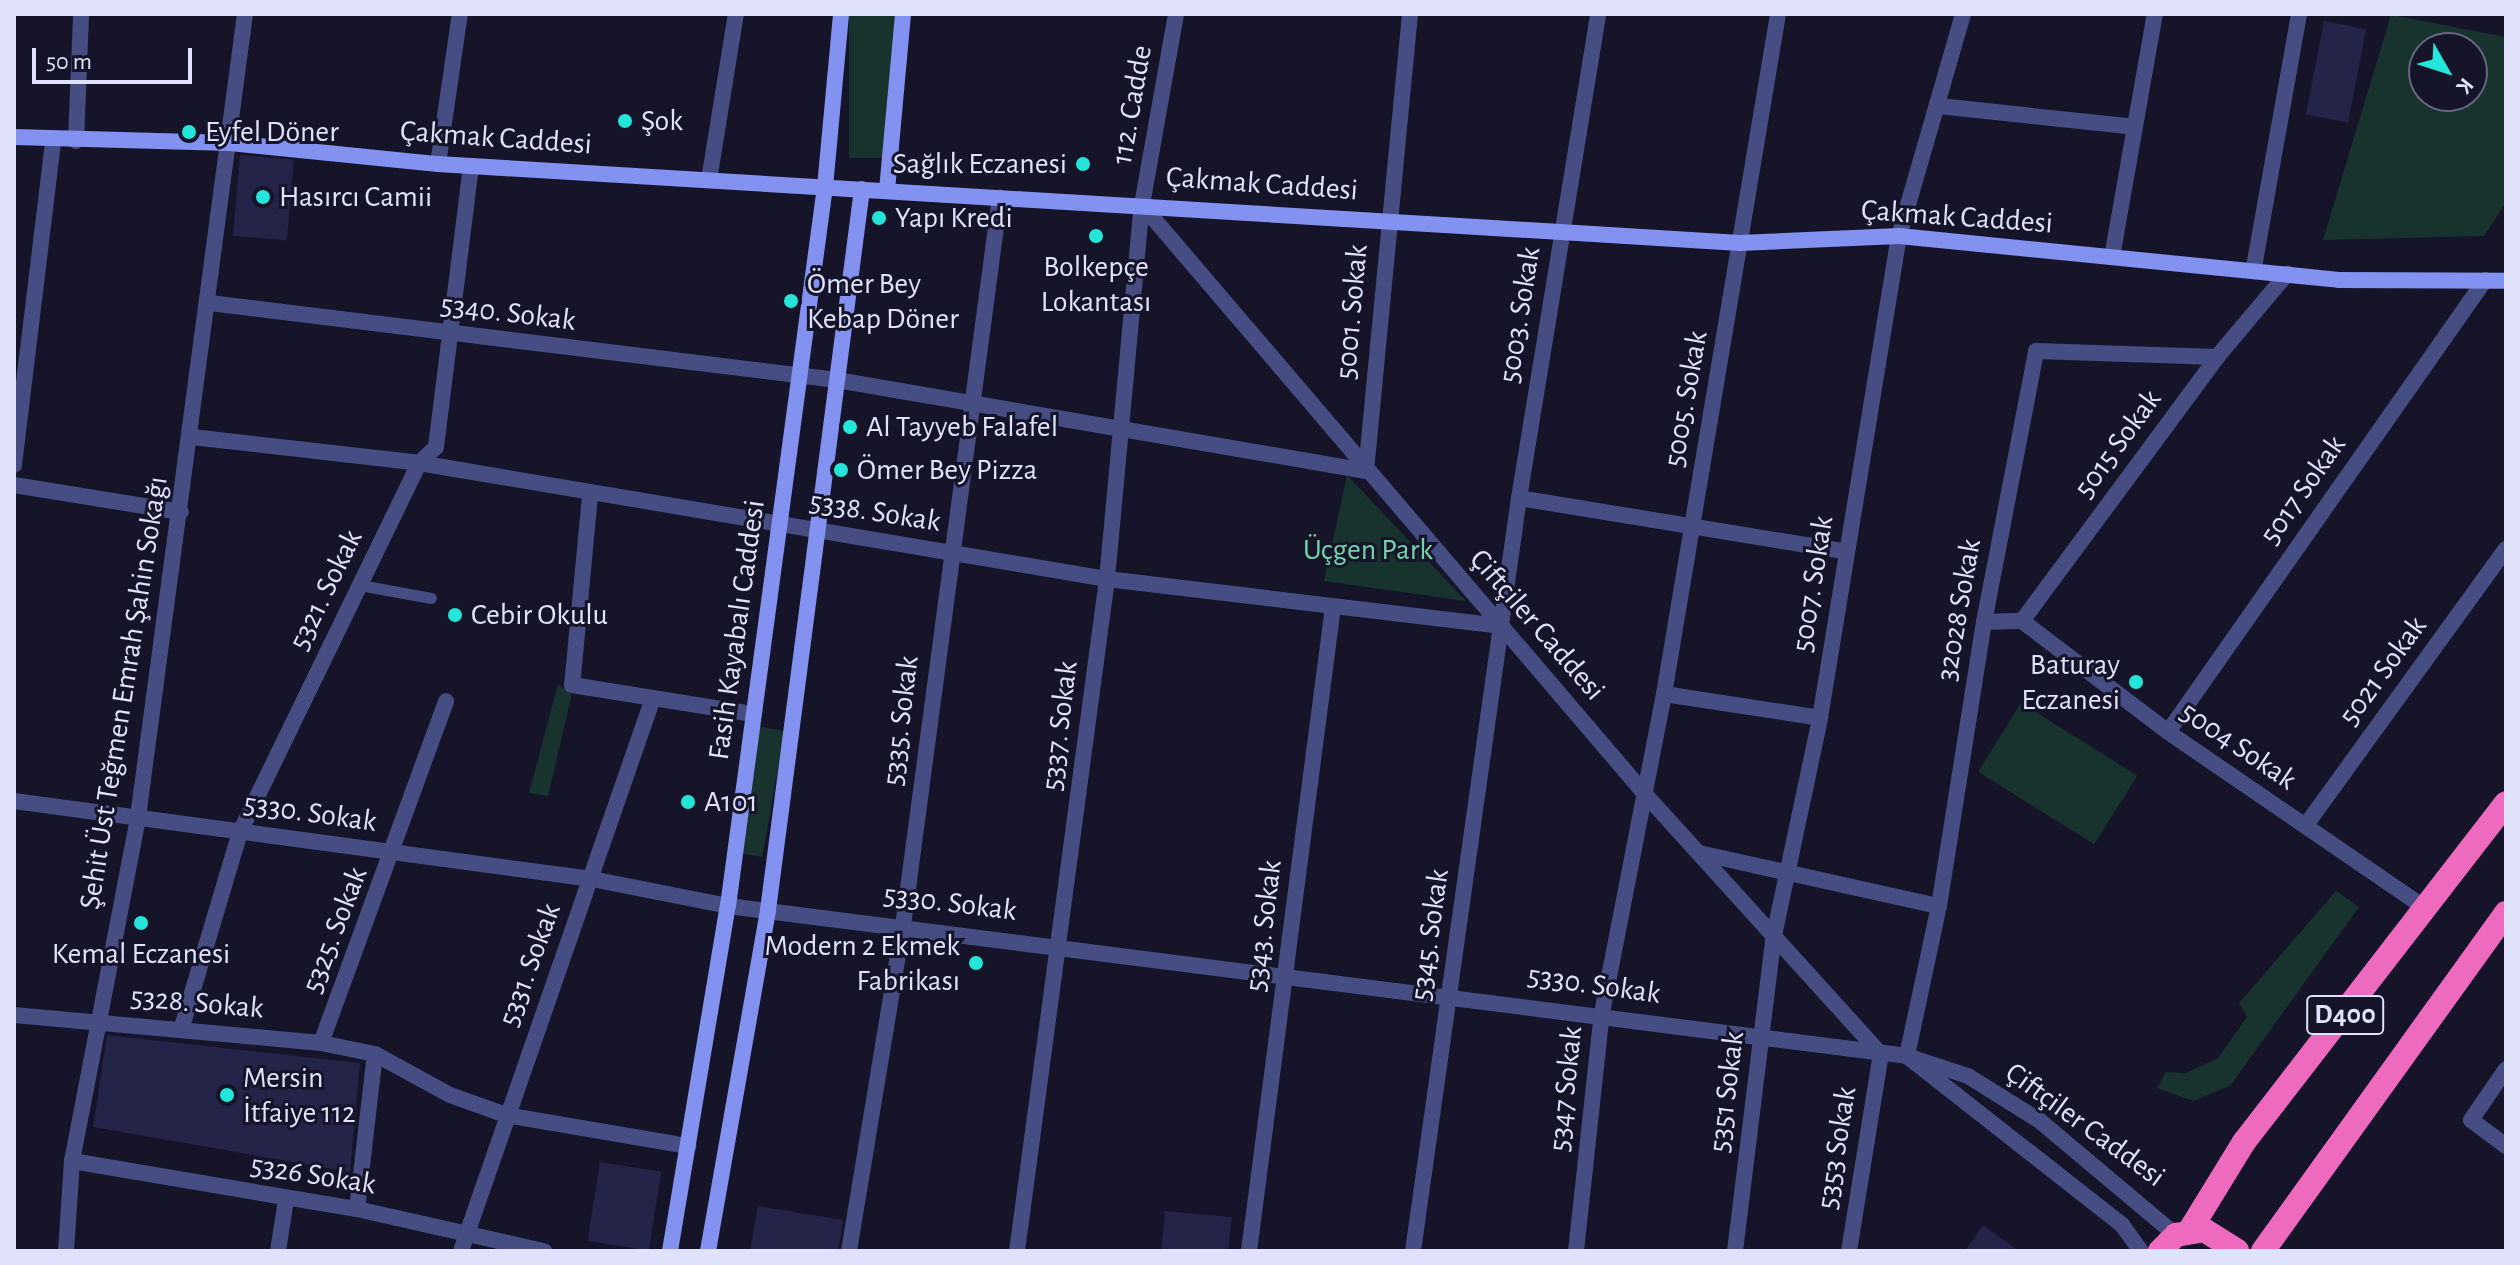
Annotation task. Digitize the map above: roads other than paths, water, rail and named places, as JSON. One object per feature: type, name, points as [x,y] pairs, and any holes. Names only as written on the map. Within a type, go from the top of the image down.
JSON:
[{"type":"highway","name":"D400","points":[[2175,1239],[2244,1142],[2428,910],[2506,803]]},
{"type":"highway","name":"D400","points":[[2263,1251],[2506,913]]},
{"type":"highway","points":[[2175,1239],[2217,1234],[2237,1251]]},
{"type":"street","points":[[76,141],[81,14]]},
{"type":"street","name":"Şehit Üst Teğmen Emrah Şahin Sokağı","points":[[66,1251],[72,1161],[96,1022],[138,817],[210,303],[245,14]]},
{"type":"street","points":[[438,164],[460,14]]},
{"type":"street","points":[[709,180],[736,14]]},
{"type":"street","name":"Fasih Kayabalı Caddesi","points":[[670,1251],[728,906],[825,187],[841,14]]},
{"type":"street","points":[[887,190],[903,14]]},
{"type":"street","name":"112. Cadde","points":[[1142,205],[1176,14]]},
{"type":"street","name":"5001. Sokak","points":[[1366,471],[1410,14]]},
{"type":"street","name":"5003. Sokak","points":[[1502,626],[1519,498],[1598,14]]},
{"type":"street","name":"5005. Sokak","points":[[1644,793],[1664,694],[1778,14]]},
{"type":"street","name":"5007. Sokak","points":[[1773,940],[1820,718],[1899,236],[1939,106],[1963,14]]},
{"type":"street","points":[[2112,257],[2155,14]]},
{"type":"street","points":[[2254,267],[2299,14]]},
{"type":"street","points":[[1939,106],[2134,127]]},
{"type":"street","name":"Çakmak Caddesi","points":[[14,137],[53,141],[230,143],[438,164],[1740,243],[1899,236],[2254,267],[2287,274],[2506,281]]},
{"type":"street","points":[[14,465],[53,141]]},
{"type":"street","name":"5321. Sokak","points":[[181,1030],[240,832],[419,463],[436,447],[454,335],[471,166]]},
{"type":"street","points":[[708,1251],[768,910],[862,189]]},
{"type":"street","name":"5335. Sokak","points":[[849,1251],[903,926],[1000,197]]},
{"type":"street","name":"5337. Sokak","points":[[1017,1251],[1061,945],[1107,579],[1142,205]]},
{"type":"street","name":"Çiftçiler Caddesi","points":[[1142,205],[1644,793],[1773,940],[1881,1054],[1907,1056],[1968,1076],[2040,1121],[2175,1239]]},
{"type":"street","name":"5015 Sokak","points":[[2022,621],[2217,357],[2287,274]]},
{"type":"street","name":"5017 Sokak","points":[[2168,732],[2485,280]]},
{"type":"street","name":"5340. Sokak","points":[[210,303],[799,379],[837,380],[1121,426],[1366,471]]},
{"type":"street","name":"32028 Sokak","points":[[1907,1056],[1939,906],[1984,622],[2036,351],[2217,357]]},
{"type":"street","name":"5338. Sokak","points":[[192,437],[419,463],[590,496],[1107,579],[1502,626]]},
{"type":"street","points":[[14,485],[181,512]]},
{"type":"street","points":[[590,496],[572,685],[754,714]]},
{"type":"street","points":[[1519,498],[1692,531],[1847,552]]},
{"type":"street","name":"5021 Sokak","points":[[2306,825],[2506,549]]},
{"type":"street","name":"5343. Sokak","points":[[1249,1251],[1333,607]]},
{"type":"street","points":[[1984,622],[2022,621]]},
{"type":"street","name":"5004 Sokak","points":[[2022,621],[2168,732],[2428,910]]},
{"type":"street","name":"5345. Sokak","points":[[1413,1251],[1502,626]]},
{"type":"street","points":[[1664,694],[1820,718]]},
{"type":"street","name":"5331. Sokak","points":[[461,1251],[464,1232],[592,879],[653,698]]},
{"type":"street","name":"5325. Sokak","points":[[321,1043],[395,853],[446,701]]},
{"type":"street","name":"5347 Sokak","points":[[1576,1251],[1602,1013],[1644,793]]},
{"type":"street","name":"5330. Sokak","points":[[14,801],[592,879],[728,906],[1602,1013],[1881,1054]]},
{"type":"street","points":[[1698,853],[1939,906]]},
{"type":"street","name":"5351 Sokak","points":[[1735,1251],[1773,940]]},
{"type":"street","name":"5328. Sokak","points":[[14,1015],[321,1043],[375,1054],[450,1095],[506,1115],[688,1146]]},
{"type":"street","points":[[357,1209],[375,1054]]},
{"type":"street","name":"5353 Sokak","points":[[1849,1251],[1881,1054]]},
{"type":"street","name":"Çiftçiler Caddesi","points":[[1907,1056],[1929,1080],[2122,1225],[2141,1251]]},
{"type":"street","points":[[2506,1069],[2471,1120],[2506,1146]]},
{"type":"street","name":"5326 Sokak","points":[[72,1161],[286,1200],[357,1209],[544,1251]]},
{"type":"street","points":[[278,1251],[286,1200]]},
{"type":"lane","points":[[360,585],[431,598]]},
{"type":"place","name":"Şok","points":[[625,121]]},
{"type":"place","name":"Eyfel Döner","points":[[189,132]]},
{"type":"place","name":"Sağlık Eczanesi","points":[[1083,164]]},
{"type":"place","name":"Hasırcı Camii","points":[[263,197]]},
{"type":"place","name":"Yapı Kredi","points":[[879,218]]},
{"type":"place","name":"Bolkepçe Lokantası","points":[[1096,236]]},
{"type":"place","name":"Ömer Bey Kebap Döner","points":[[791,301]]},
{"type":"place","name":"Al Tayyeb Falafel","points":[[850,427]]},
{"type":"place","name":"Ömer Bey Pizza","points":[[841,470]]},
{"type":"place","name":"Cebir Okulu","points":[[455,615]]},
{"type":"place","name":"Baturay Eczanesi","points":[[2136,682]]},
{"type":"place","name":"A101","points":[[688,802]]},
{"type":"place","name":"Kemal Eczanesi","points":[[141,923]]},
{"type":"place","name":"Modern 2 Ekmek Fabrikası","points":[[976,963]]},
{"type":"place","name":"Mersin İtfaiye 112","points":[[227,1095]]},
{"type":"park label","name":"Üçgen Park","points":[[1368,550]]}]
